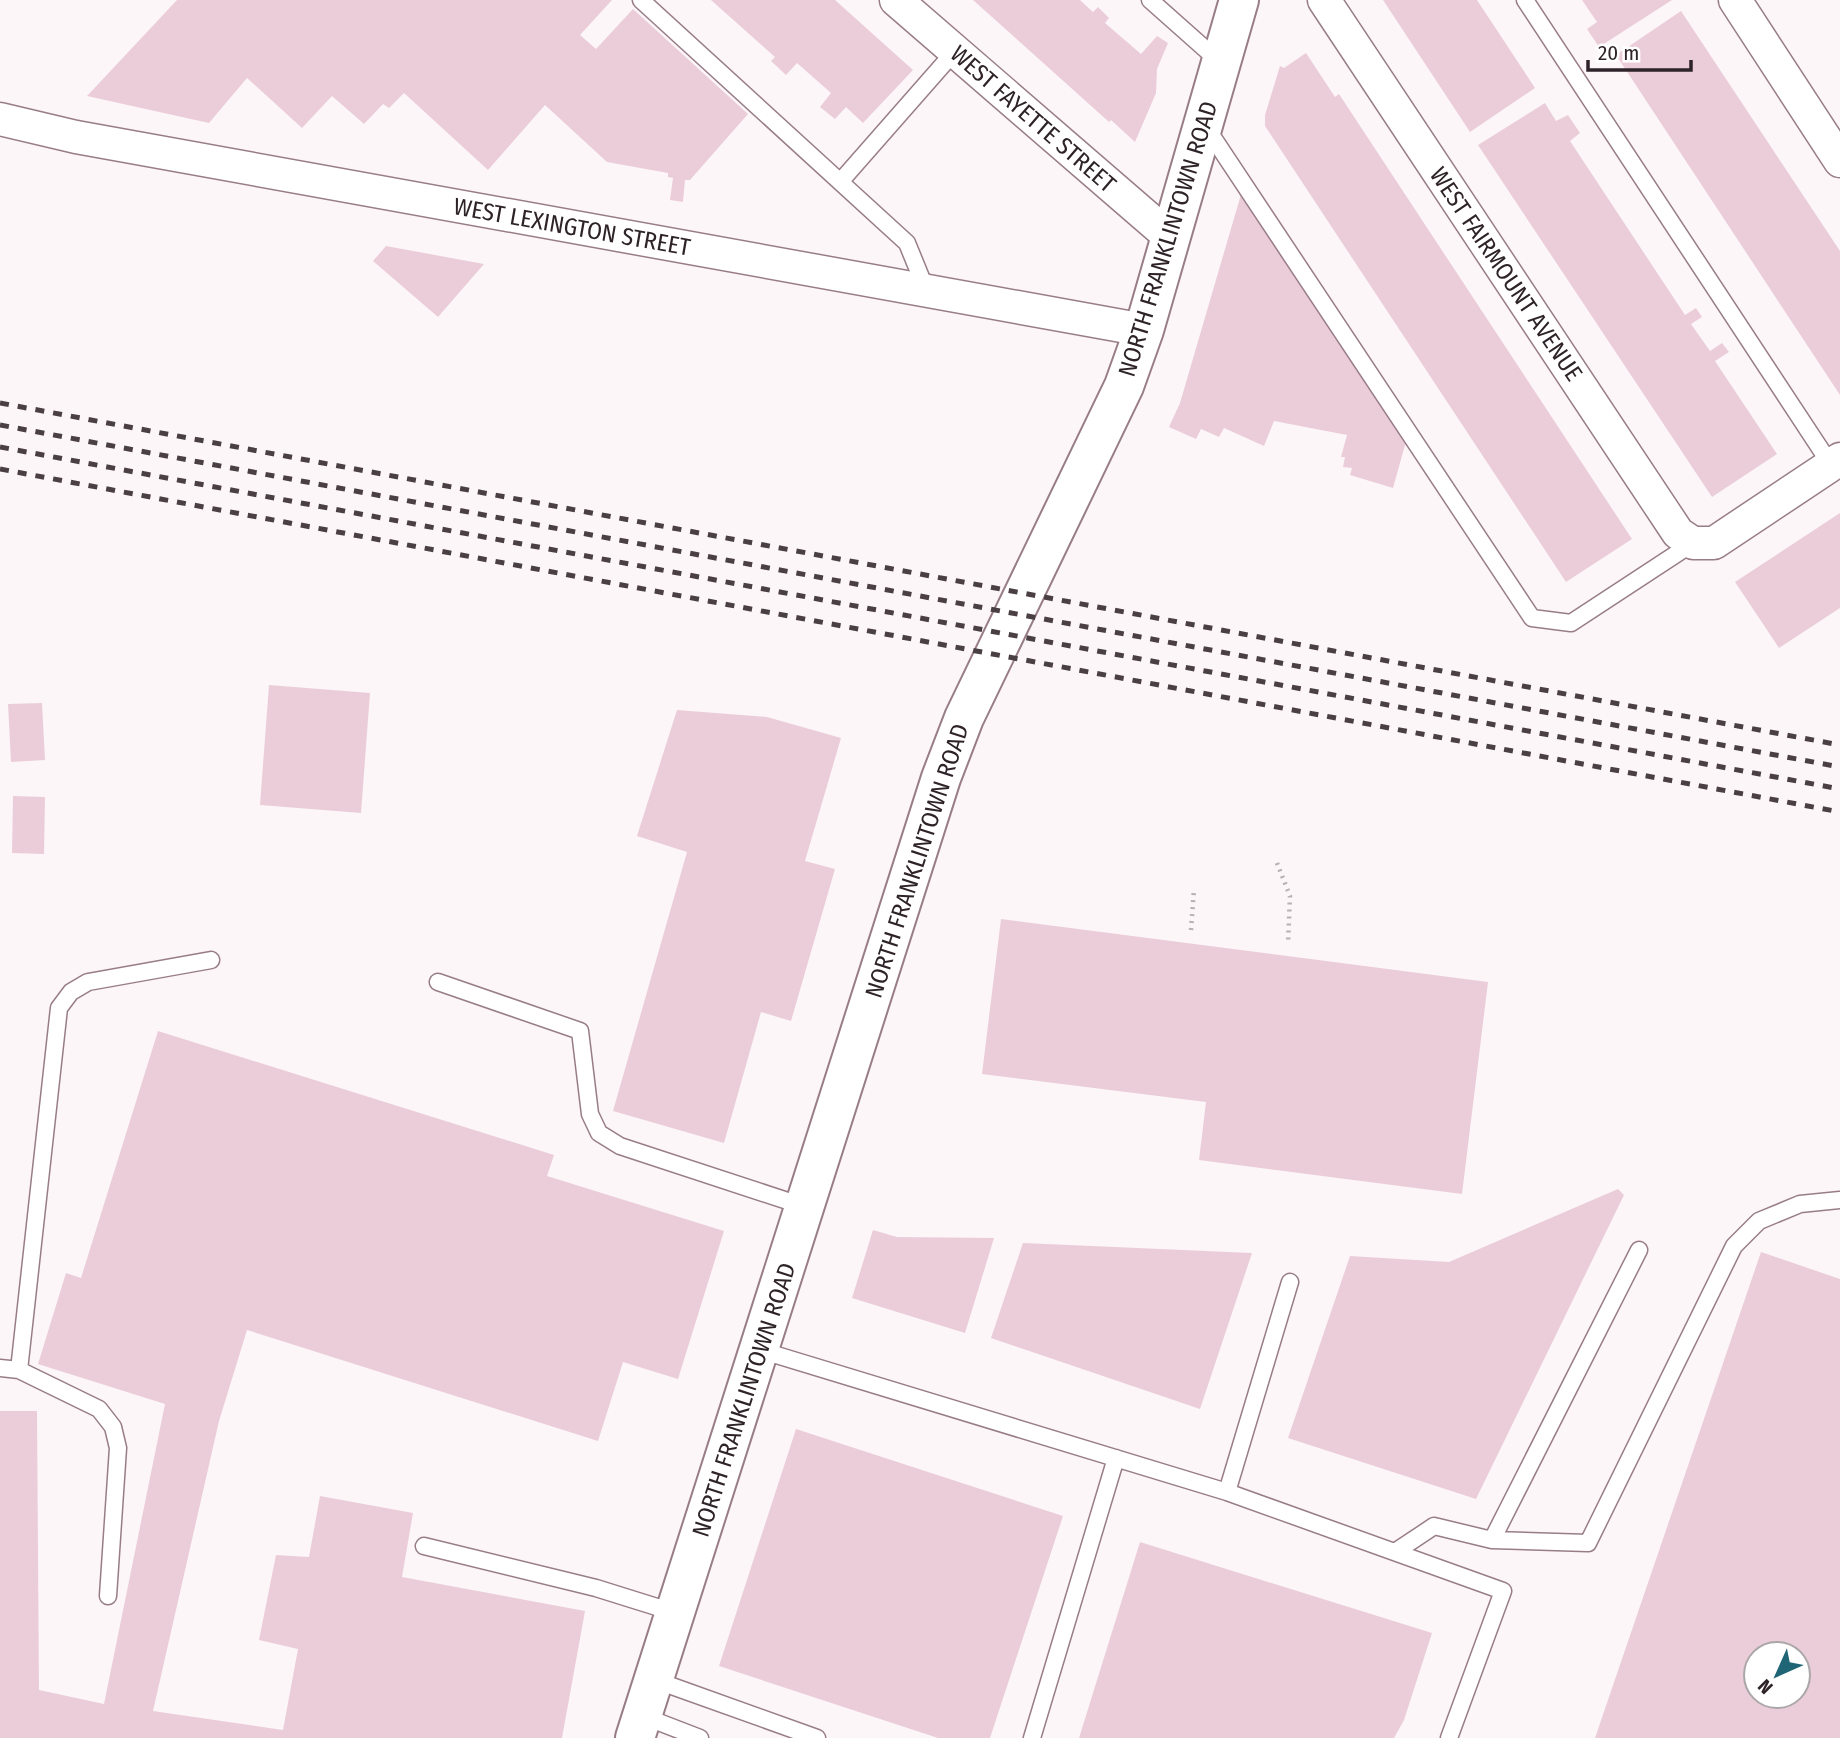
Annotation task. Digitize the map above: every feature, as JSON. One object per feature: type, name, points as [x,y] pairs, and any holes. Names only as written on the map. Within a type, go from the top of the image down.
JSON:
[{"type":"street","name":"WEST FAYETTE STREET","points":[[896,0],[930,13],[955,51],[1170,237]]},
{"type":"street","name":"NORTH FRANKLINTOWN ROAD","points":[[639,1727],[925,825],[964,718],[1113,410],[1144,330],[1239,0]]},
{"type":"street","name":"WEST FAIRMOUNT AVENUE","points":[[1324,0],[1678,533],[1693,543]]},
{"type":"street","points":[[1735,0],[1840,161]]},
{"type":"street","name":"WEST LEXINGTON STREET","points":[[0,120],[76,137],[1144,330]]},
{"type":"street","points":[[1693,543],[1714,543],[1835,462]]},
{"type":"lane","points":[[641,0],[907,243],[926,292]]},
{"type":"lane","points":[[1150,0],[1221,62]]},
{"type":"lane","points":[[1525,0],[1835,462]]},
{"type":"lane","points":[[840,182],[955,51]]},
{"type":"lane","points":[[1203,123],[1532,618],[1571,623],[1693,543]]},
{"type":"lane","points":[[19,1370],[59,1008],[71,992],[88,982],[211,960]]},
{"type":"lane","points":[[439,982],[580,1031],[590,1114],[599,1133],[620,1146],[806,1207]]},
{"type":"lane","points":[[1395,1552],[1434,1526],[1492,1540],[1588,1543],[1734,1246],[1759,1221],[1800,1204],[1840,1200]]},
{"type":"lane","points":[[1492,1540],[1639,1250]]},
{"type":"lane","points":[[1227,1492],[1290,1282]]},
{"type":"lane","points":[[760,1350],[1227,1492],[1503,1591],[1449,1738]]},
{"type":"lane","points":[[0,1368],[19,1370],[99,1409],[113,1427],[118,1448],[108,1596]]},
{"type":"lane","points":[[1031,1738],[1116,1458]]},
{"type":"lane","points":[[424,1546],[596,1588],[676,1612]]},
{"type":"lane","points":[[654,1680],[817,1738]]},
{"type":"lane","points":[[639,1727],[700,1738]]},
{"type":"path","points":[[1277,863],[1290,896],[1288,944]]},
{"type":"path","points":[[1191,930],[1194,889]]},
{"type":"building","points":[[177,0],[612,0],[580,35],[596,49],[633,9],[748,114],[690,180],[685,180],[683,202],[670,200],[673,178],[668,177],[668,173],[607,162],[545,105],[488,170],[404,93],[389,108],[383,104],[364,124],[332,96],[302,128],[247,78],[209,123],[87,96]]},
{"type":"building","points":[[711,0],[835,0],[913,70],[863,123],[846,107],[835,119],[820,107],[831,93],[797,63],[786,75],[771,61],[775,57]]},
{"type":"building","points":[[973,0],[1080,0],[1093,12],[1098,7],[1109,18],[1105,23],[1141,54],[1157,36],[1168,43],[1157,69],[1156,93],[1135,142],[1111,120],[1109,122]]},
{"type":"building","points":[[1383,0],[1477,0],[1535,88],[1470,132]]},
{"type":"building","points":[[1582,0],[1672,0],[1599,47],[1587,29],[1597,22]]},
{"type":"building","points":[[1681,11],[1840,251],[1840,395],[1616,55]]},
{"type":"building","points":[[1306,53],[1335,97],[1339,94],[1632,539],[1566,582],[1265,126],[1265,115],[1280,66],[1284,68]]},
{"type":"building","points":[[1545,103],[1556,121],[1568,115],[1580,133],[1570,141],[1685,315],[1696,308],[1702,317],[1691,324],[1710,351],[1722,343],[1729,352],[1715,361],[1777,454],[1712,497],[1478,145]]},
{"type":"building","points":[[1242,191],[1415,447],[1405,445],[1393,488],[1350,475],[1352,468],[1343,467],[1345,457],[1341,457],[1347,435],[1274,421],[1264,446],[1224,428],[1219,437],[1201,429],[1196,439],[1169,427],[1180,403]]},
{"type":"building","points":[[386,246],[484,264],[438,317],[373,261]]},
{"type":"building","points":[[1840,513],[1840,608],[1779,648],[1735,582]]},
{"type":"building","points":[[269,685],[370,693],[361,813],[260,805]]},
{"type":"building","points":[[42,703],[45,760],[11,762],[8,704]]},
{"type":"building","points":[[677,710],[767,717],[841,738],[805,861],[835,869],[791,1021],[761,1012],[724,1143],[613,1111],[687,852],[637,836]]},
{"type":"building","points":[[13,796],[45,797],[44,854],[12,853]]},
{"type":"building","points":[[1001,919],[1488,982],[1462,1194],[1199,1160],[1206,1102],[982,1074]]},
{"type":"building","points":[[158,1031],[554,1155],[547,1176],[724,1231],[678,1379],[623,1362],[598,1441],[247,1330],[219,1421],[153,1711],[283,1730],[298,1649],[259,1640],[276,1555],[309,1557],[320,1496],[413,1513],[402,1577],[585,1611],[562,1738],[0,1738],[0,1411],[37,1411],[39,1690],[104,1704],[165,1404],[38,1364],[66,1273],[81,1278]]},
{"type":"building","points":[[1618,1189],[1624,1195],[1476,1499],[1288,1438],[1350,1256],[1449,1262]]},
{"type":"building","points":[[873,1230],[897,1237],[994,1238],[965,1333],[852,1298]]},
{"type":"building","points":[[1023,1243],[1252,1253],[1200,1409],[991,1338]]},
{"type":"building","points":[[1761,1252],[1840,1279],[1840,1738],[1595,1738]]},
{"type":"building","points":[[796,1429],[1063,1516],[990,1738],[938,1738],[719,1666]]},
{"type":"building","points":[[1140,1542],[1432,1633],[1404,1720],[1394,1738],[1079,1738]]},
{"type":"railway","points":[[0,403],[1840,745]]},
{"type":"railway","points":[[0,425],[1840,767]]},
{"type":"railway","points":[[0,447],[1840,789]]},
{"type":"railway","points":[[0,469],[1840,812]]}]
